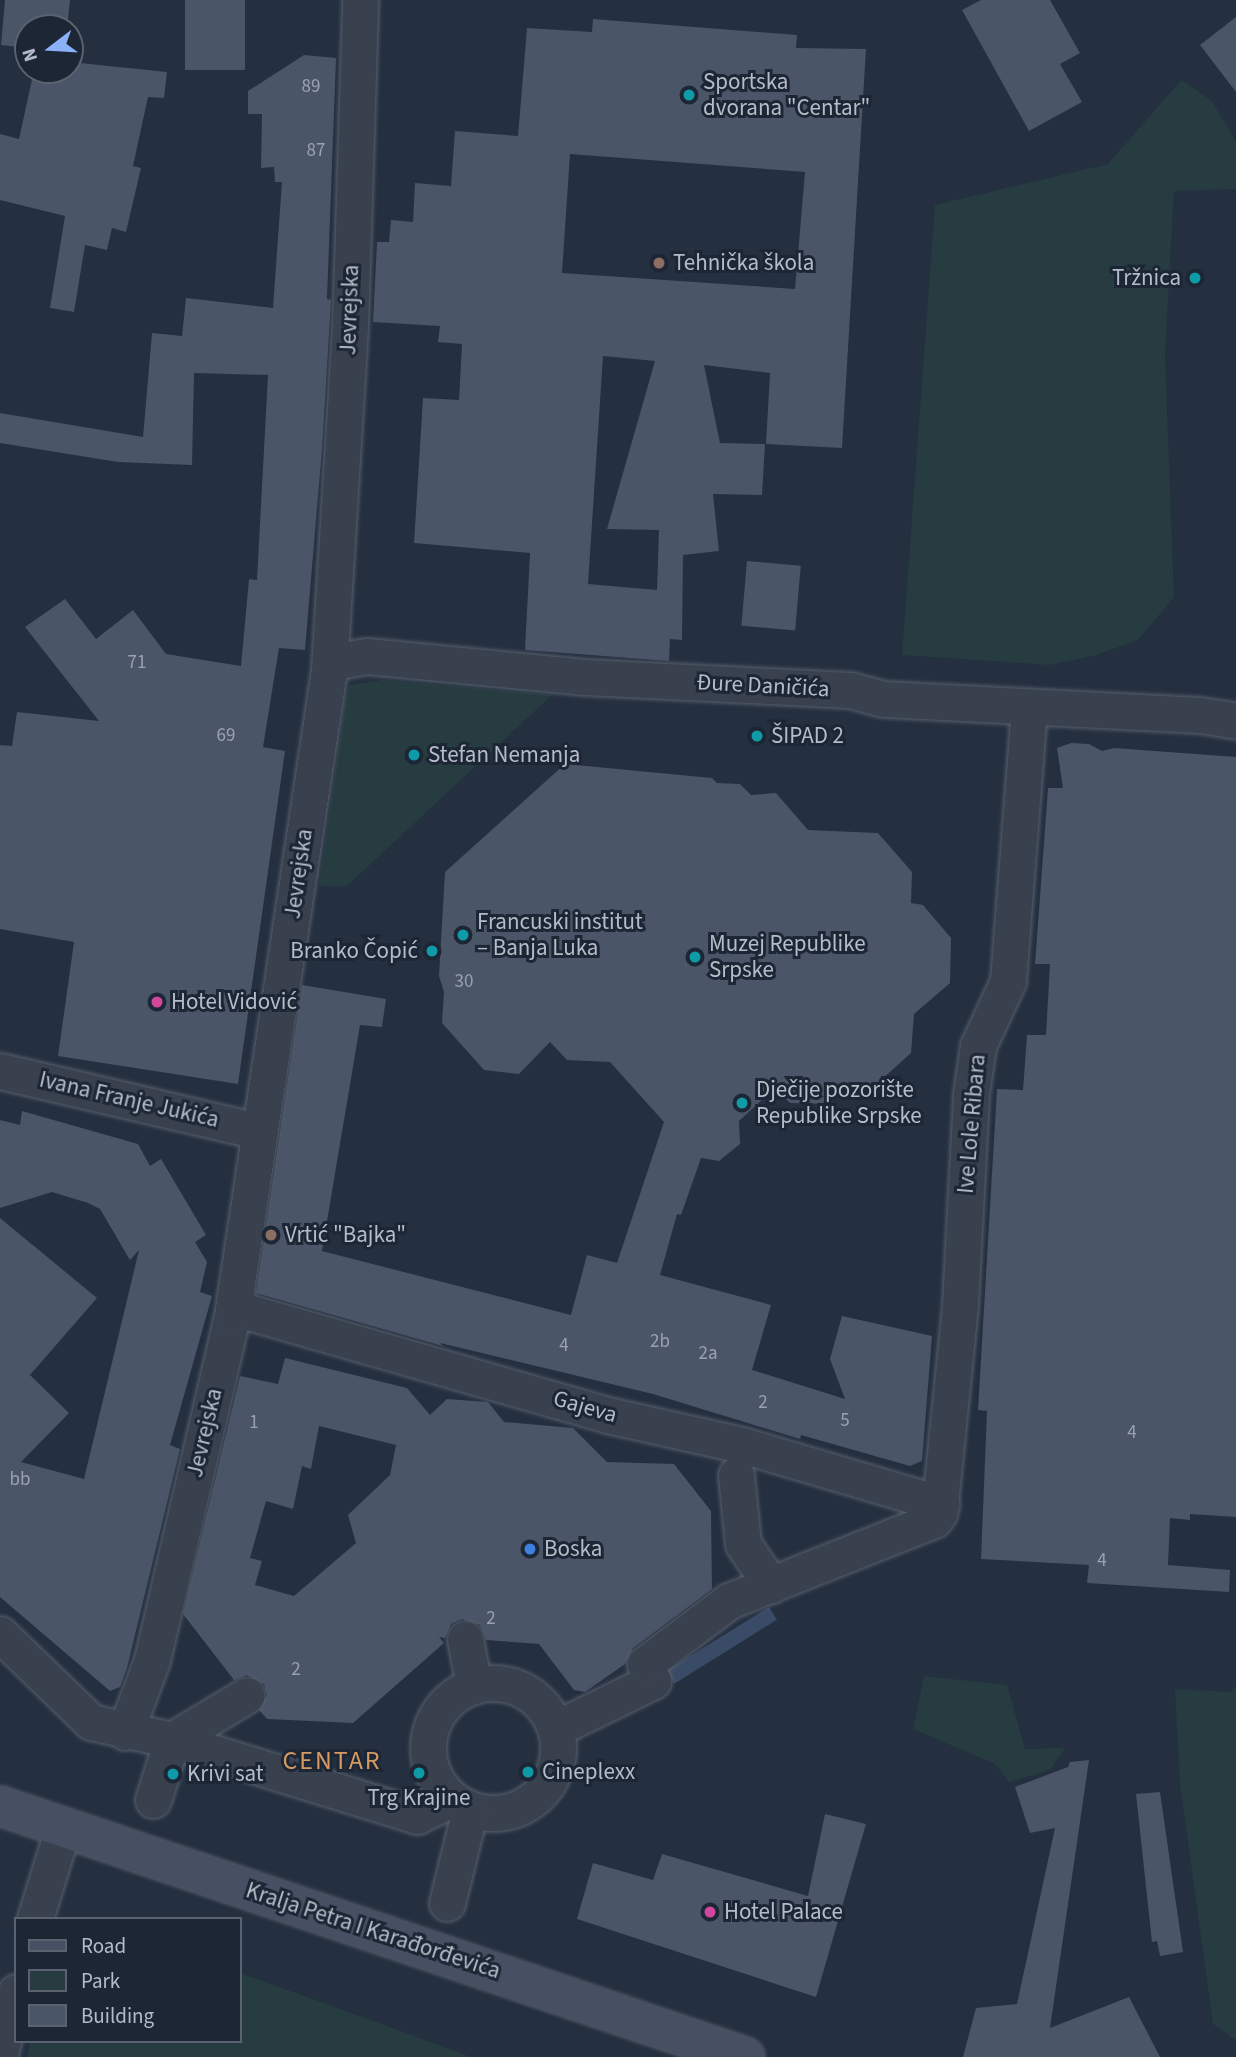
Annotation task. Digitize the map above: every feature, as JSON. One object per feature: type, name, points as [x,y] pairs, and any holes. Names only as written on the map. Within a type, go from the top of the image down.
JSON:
[{"type":"main road","name":"Kralja Petra I Karađorđevića","points":[[0,1806],[745,2057]]},
{"type":"street","name":"Jevrejska","points":[[125,1732],[152,1660],[235,1299],[329,670],[350,326],[360,0]]},
{"type":"street","name":"Đure Daničića","points":[[329,670],[338,662],[367,656],[585,677],[850,690],[884,699],[1200,715],[1236,721]]},
{"type":"street","name":"Ive Lole Ribara","points":[[941,1504],[957,1339],[971,1094],[978,1046],[1002,999],[1010,968],[1029,708]]},
{"type":"street","name":"Đure Daničića","points":[[1200,715],[1236,710]]},
{"type":"street","name":"Ivana Franje Jukića","points":[[0,1071],[258,1131]]},
{"type":"street","name":"Gajeva","points":[[235,1299],[245,1311],[612,1416],[742,1446],[941,1504]]},
{"type":"street","points":[[729,1601],[743,1544],[736,1475]]},
{"type":"street","points":[[557,1728],[653,1681],[645,1664],[729,1601],[934,1520],[941,1504]]},
{"type":"street","points":[[743,1544],[771,1585]]},
{"type":"street","points":[[0,1634],[91,1722],[125,1732],[172,1740],[417,1815],[461,1804]]},
{"type":"street","points":[[465,1639],[474,1686]]},
{"type":"street","points":[[511,1685],[530,1693],[546,1708],[557,1728],[554,1769],[530,1801],[491,1813],[461,1804],[436,1782],[428,1761],[428,1739],[435,1718],[449,1700],[474,1686],[511,1685]]},
{"type":"street","points":[[153,1800],[172,1740],[247,1695]]},
{"type":"street","points":[[447,1903],[461,1804]]},
{"type":"street","points":[[36,1917],[62,1828]]},
{"type":"street","points":[[0,2053],[14,2000]]},
{"type":"green space","points":[[1181,80],[1211,100],[1236,141],[1236,189],[1174,191],[1165,355],[1174,597],[1138,640],[1093,656],[1050,665],[902,655],[935,205],[1108,164]]},
{"type":"green space","points":[[383,680],[552,695],[346,887],[319,886],[346,693],[350,685]]},
{"type":"green space","points":[[924,1676],[1007,1685],[1025,1749],[1065,1748],[1050,1770],[1009,1782],[995,1764],[913,1729]]},
{"type":"green space","points":[[1236,1685],[1234,2039],[1213,2024],[1180,1784],[1175,1689],[1231,1692]]},
{"type":"green space","points":[[242,1974],[471,2057],[27,2057],[30,2043],[242,2043]]},
{"type":"water","points":[[769,1607],[777,1620],[674,1684],[666,1671]]},
{"type":"building","points":[[5,0],[70,0],[68,14],[14,14],[14,46],[1,45]]},
{"type":"building","points":[[185,0],[245,0],[245,70],[185,70]]},
{"type":"building","points":[[981,0],[1050,0],[1080,53],[1060,64],[1082,102],[1029,131],[962,10]]},
{"type":"building","points":[[1236,17],[1236,92],[1200,45]]},
{"type":"building","points":[[593,19],[797,35],[796,48],[866,49],[842,448],[766,444],[770,373],[704,365],[720,443],[765,444],[762,495],[713,494],[719,551],[683,555],[682,640],[670,639],[669,661],[525,650],[530,553],[414,543],[423,398],[459,400],[462,344],[438,342],[440,326],[373,322],[377,242],[389,242],[391,220],[413,222],[415,183],[451,186],[455,131],[518,136],[527,28],[592,32]],"holes":[[[570,154],[805,172],[795,289],[562,273]],[[603,356],[655,361],[607,529],[659,530],[657,590],[588,584]]]},
{"type":"building","points":[[304,55],[336,58],[327,299],[331,300],[322,449],[305,650],[279,648],[263,747],[285,751],[238,1084],[58,1056],[74,942],[0,929],[0,745],[12,746],[17,712],[99,721],[25,627],[65,599],[96,639],[133,610],[166,654],[241,666],[249,579],[257,580],[268,375],[194,373],[192,465],[118,462],[0,443],[0,413],[143,437],[152,333],[182,336],[186,298],[273,308],[282,182],[275,182],[274,167],[261,168],[262,114],[248,114],[248,91]]},
{"type":"building","points":[[84,63],[167,72],[164,98],[148,97],[133,166],[141,168],[126,232],[112,228],[107,250],[85,245],[74,312],[50,308],[65,216],[0,200],[0,134],[19,139],[31,84],[84,84]]},
{"type":"building","points":[[747,561],[801,566],[795,630],[741,626]]},
{"type":"building","points":[[1071,743],[1089,744],[1102,751],[1114,748],[1236,757],[1236,1517],[1190,1514],[1190,1520],[1170,1518],[1168,1565],[1230,1570],[1229,1592],[1087,1583],[1089,1565],[981,1559],[987,1411],[978,1410],[997,1089],[1023,1090],[1027,1035],[1046,1035],[1050,964],[1035,964],[1048,788],[1063,788],[1057,748]]},
{"type":"building","name":"Muzej Republike Srpske","points":[[565,764],[712,778],[717,783],[740,784],[751,795],[776,793],[808,830],[878,833],[912,872],[911,903],[923,905],[951,938],[950,983],[914,1014],[911,1053],[870,1090],[829,1086],[828,1104],[790,1103],[775,1088],[739,1121],[740,1144],[719,1161],[701,1158],[681,1215],[677,1214],[660,1275],[771,1305],[752,1370],[845,1399],[830,1359],[842,1316],[932,1336],[922,1461],[910,1466],[801,1435],[800,1439],[653,1394],[440,1343],[443,1346],[256,1293],[302,985],[386,999],[382,1027],[360,1025],[322,1251],[571,1315],[587,1255],[617,1263],[664,1122],[610,1062],[567,1060],[550,1042],[519,1074],[484,1070],[442,1023],[444,992],[439,976],[445,872]]},
{"type":"building","points":[[22,1111],[138,1144],[150,1166],[161,1159],[206,1235],[195,1242],[207,1262],[200,1292],[212,1296],[170,1445],[180,1449],[127,1668],[120,1687],[110,1691],[0,1597],[0,1218],[97,1298],[30,1375],[69,1413],[21,1462],[84,1479],[139,1250],[130,1260],[100,1209],[52,1192],[0,1208],[0,1120],[20,1125]]},
{"type":"building","name":"Boska","points":[[285,1358],[407,1388],[430,1415],[447,1399],[488,1402],[504,1422],[573,1428],[607,1462],[674,1464],[711,1511],[712,1589],[633,1648],[625,1664],[585,1692],[574,1690],[539,1644],[486,1640],[480,1625],[462,1619],[451,1624],[445,1638],[439,1637],[444,1643],[353,1723],[267,1719],[259,1710],[267,1695],[264,1684],[247,1675],[234,1680],[183,1614],[240,1376],[278,1384]],"holes":[[[319,1426],[396,1445],[390,1475],[348,1515],[356,1543],[294,1596],[255,1585],[262,1561],[250,1558],[266,1501],[293,1509],[302,1466],[311,1469]]]},
{"type":"building","points":[[1089,1760],[1050,2028],[1129,1997],[1160,2057],[963,2057],[976,2008],[1017,2004],[1055,1828],[1030,1833],[1015,1787],[1068,1767],[1070,1762]]},
{"type":"building","points":[[1160,1792],[1183,1952],[1160,1956],[1157,1941],[1152,1942],[1136,1794]]},
{"type":"building","name":"Hotel Palace","points":[[825,1814],[866,1824],[816,1997],[577,1919],[593,1863],[653,1880],[662,1854],[808,1896]]},
{"type":"place","name":"Sportska dvorana \"Centar\"","points":[[689,95]]},
{"type":"place","name":"Tehnička škola","points":[[659,263]]},
{"type":"place","name":"Tržnica","points":[[1195,278]]},
{"type":"place","name":"ŠIPAD 2","points":[[757,736]]},
{"type":"place","name":"Stefan Nemanja","points":[[414,755]]},
{"type":"place","name":"Francuski institut – Banja Luka","points":[[463,935]]},
{"type":"place","name":"Branko Čopić","points":[[432,951]]},
{"type":"place","name":"Muzej Republike Srpske","points":[[695,957]]},
{"type":"place","name":"Hotel Vidović","points":[[157,1002]]},
{"type":"place","name":"Dječije pozorište Republike Srpske","points":[[742,1103]]},
{"type":"place","name":"Vrtić \"Bajka\"","points":[[271,1235]]},
{"type":"place","name":"Boska","points":[[530,1549]]},
{"type":"place","name":"Cineplexx","points":[[528,1772]]},
{"type":"place","name":"Trg Krajine","points":[[419,1773]]},
{"type":"place","name":"Krivi sat","points":[[173,1774]]},
{"type":"place","name":"Hotel Palace","points":[[710,1912]]},
{"type":"district","name":"CENTAR","points":[[332,1761]]}]
